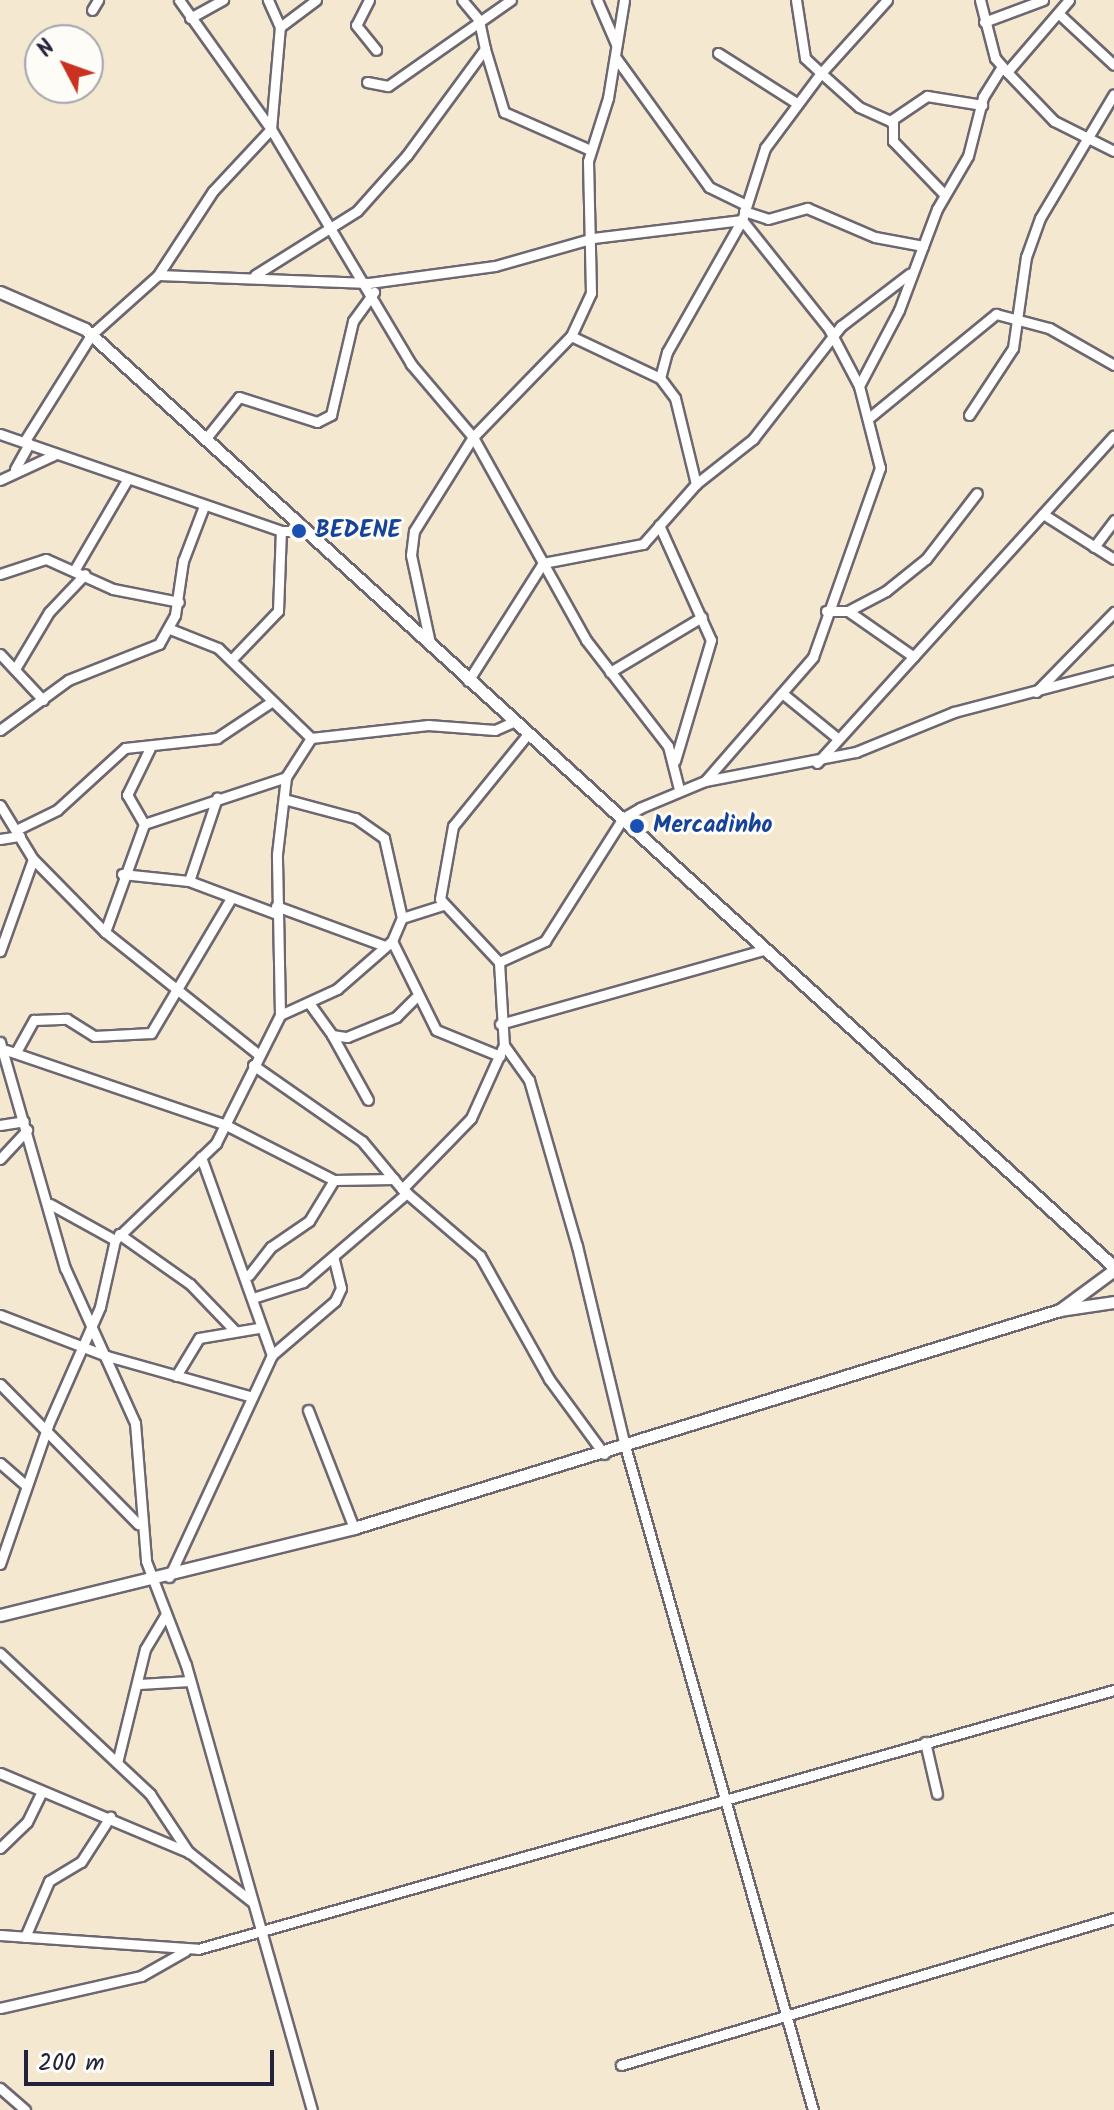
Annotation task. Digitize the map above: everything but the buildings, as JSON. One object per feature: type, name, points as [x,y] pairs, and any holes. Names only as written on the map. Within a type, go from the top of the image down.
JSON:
[{"type":"street","points":[[92,10],[98,0]]},
{"type":"street","points":[[179,0],[271,129],[330,228],[371,287],[411,364],[473,437],[543,563],[610,672],[675,761]]},
{"type":"street","points":[[190,18],[223,0]]},
{"type":"street","points":[[15,469],[26,443],[91,335],[158,275],[213,191],[271,129],[280,27],[268,0]]},
{"type":"street","points":[[280,27],[316,0]]},
{"type":"street","points":[[369,0],[356,25],[376,50]]},
{"type":"street","points":[[462,0],[479,20],[504,112],[590,150]]},
{"type":"street","points":[[367,82],[388,86],[511,0]]},
{"type":"street","points":[[597,0],[617,47]]},
{"type":"street","points":[[430,647],[410,542],[473,437],[571,336],[591,293],[590,150],[616,58],[624,0]]},
{"type":"street","points":[[796,0],[805,58],[859,107],[893,121]]},
{"type":"street","points":[[660,378],[667,352],[744,212],[765,148],[795,102],[887,0]]},
{"type":"street","points":[[980,0],[984,22],[1005,70],[1054,121],[1114,151]]},
{"type":"street","points":[[984,22],[1043,0]]},
{"type":"street","points":[[859,386],[899,310],[909,274],[944,194],[968,156],[982,105],[1005,70],[1069,0]]},
{"type":"street","points":[[1058,13],[1114,65]]},
{"type":"street","points":[[255,275],[330,228],[386,183],[485,49]]},
{"type":"street","points":[[718,53],[795,102]]},
{"type":"street","points":[[616,58],[709,187],[744,212],[833,337],[859,386],[870,417],[880,468],[826,611],[818,647],[705,781]]},
{"type":"street","points":[[969,415],[1013,348],[1020,319],[1029,243],[1114,94]]},
{"type":"street","points":[[893,121],[927,96],[982,105]]},
{"type":"street","points":[[893,121],[893,141],[944,194]]},
{"type":"street","points":[[158,275],[255,275],[371,287],[495,266],[593,238],[744,212],[768,219],[807,208],[875,237],[923,246]]},
{"type":"street","points":[[468,681],[543,563],[640,545],[696,484],[753,439],[833,337],[870,297],[909,274]]},
{"type":"street","points":[[207,437],[239,397],[317,422],[331,415],[353,321],[371,287]]},
{"type":"street","points":[[0,292],[91,335],[207,437],[300,531],[623,818],[763,950],[1114,1268],[1060,1310]]},
{"type":"street","points":[[870,417],[915,386],[977,326],[996,314],[1020,319],[1114,365]]},
{"type":"street","points":[[571,336],[660,378],[675,398],[696,484]]},
{"type":"street","points":[[0,434],[281,531],[300,531]]},
{"type":"street","points":[[817,763],[835,736],[914,657],[1114,435]]},
{"type":"street","points":[[0,480],[15,469],[56,454]]},
{"type":"street","points":[[15,669],[49,612],[80,571],[127,480]]},
{"type":"street","points":[[826,611],[848,611],[926,559],[977,493]]},
{"type":"street","points":[[0,730],[68,680],[159,644],[170,629],[179,602],[183,561],[204,506]]},
{"type":"street","points":[[1043,514],[1114,559]]},
{"type":"street","points":[[1094,547],[1114,520]]},
{"type":"street","points":[[659,525],[702,617],[709,661],[675,761],[679,789]]},
{"type":"street","points":[[231,660],[278,611],[281,531]]},
{"type":"street","points":[[0,574],[37,558],[80,571],[113,589],[179,602]]},
{"type":"street","points":[[848,611],[914,657]]},
{"type":"street","points":[[1034,695],[1114,612]]},
{"type":"street","points":[[610,672],[702,617]]},
{"type":"street","points":[[170,629],[231,660],[311,738],[428,725],[495,730],[513,722]]},
{"type":"street","points":[[1,657],[43,700]]},
{"type":"street","points":[[499,962],[545,941],[623,818],[679,789],[705,781],[817,763],[954,712],[1034,695],[1114,670]]},
{"type":"street","points":[[782,693],[835,736]]},
{"type":"street","points":[[0,839],[18,833],[57,810],[119,751],[217,738],[271,702]]},
{"type":"street","points":[[443,905],[453,826],[527,735]]},
{"type":"street","points":[[0,1564],[48,1425],[90,1331],[117,1237],[201,1157],[226,1125],[258,1054],[280,1015],[276,910],[286,777],[311,738]]},
{"type":"street","points":[[144,824],[127,795],[150,748]]},
{"type":"street","points":[[105,932],[122,874],[144,824],[286,777]]},
{"type":"street","points":[[189,881],[217,798]]},
{"type":"street","points":[[280,1015],[309,1003],[389,943],[402,918],[384,838],[355,818],[284,799]]},
{"type":"street","points":[[0,805],[33,859],[105,932],[258,1054]]},
{"type":"street","points":[[0,951],[12,902],[33,859]]},
{"type":"street","points":[[122,874],[189,881],[230,900],[389,943],[415,998],[436,1030],[500,1056]]},
{"type":"street","points":[[7,1048],[34,1020],[67,1019],[94,1036],[146,1037],[230,900]]},
{"type":"street","points":[[0,908],[12,902]]},
{"type":"street","points":[[402,918],[443,905]]},
{"type":"street","points":[[443,905],[499,962],[500,1024],[504,1045],[529,1080],[625,1446],[789,2015],[813,2110]]},
{"type":"street","points":[[500,1024],[763,950]]},
{"type":"street","points":[[332,1035],[347,1037],[390,1020],[415,998]]},
{"type":"street","points":[[309,1003],[332,1035],[368,1100]]},
{"type":"street","points":[[256,1297],[303,1282],[334,1259],[405,1191],[471,1118],[504,1045]]},
{"type":"street","points":[[7,1048],[226,1125],[334,1180],[394,1179]]},
{"type":"street","points":[[7,1048],[26,1126],[90,1331],[107,1356],[135,1423],[146,1492],[138,1524]]},
{"type":"street","points":[[253,1065],[362,1141],[405,1191],[480,1256],[549,1379],[604,1454]]},
{"type":"street","points":[[0,1125],[26,1126]]},
{"type":"street","points":[[0,1159],[26,1126]]},
{"type":"street","points":[[201,1157],[249,1275],[256,1297],[258,1328],[272,1355]]},
{"type":"street","points":[[249,1275],[271,1247],[309,1221],[334,1180]]},
{"type":"street","points":[[50,1204],[117,1237],[190,1284],[235,1331]]},
{"type":"street","points":[[169,1577],[249,1396],[272,1355],[335,1301],[341,1288],[334,1259]]},
{"type":"street","points":[[0,1615],[153,1582],[354,1528],[604,1454],[1060,1310],[1114,1302]]},
{"type":"street","points":[[0,1315],[107,1356],[249,1396]]},
{"type":"street","points":[[176,1376],[193,1342],[258,1328]]},
{"type":"street","points":[[0,1384],[48,1425],[138,1524],[153,1582],[190,1681],[312,2110]]},
{"type":"street","points":[[308,1410],[354,1528]]},
{"type":"street","points":[[0,1463],[25,1485]]},
{"type":"street","points":[[117,1763],[139,1684],[145,1649],[166,1614]]},
{"type":"street","points":[[0,1653],[168,1815],[190,1853]]},
{"type":"street","points":[[139,1684],[190,1681]]},
{"type":"street","points":[[0,2008],[141,1976],[185,1951],[1114,1690]]},
{"type":"street","points":[[925,1742],[937,1794]]},
{"type":"street","points":[[0,1773],[190,1853],[252,1902]]},
{"type":"street","points":[[0,1848],[27,1822],[42,1791]]},
{"type":"street","points":[[25,1937],[49,1881],[81,1862],[110,1817]]},
{"type":"street","points":[[621,2065],[1114,1918]]},
{"type":"street","points":[[0,1935],[185,1951]]},
{"type":"street","points":[[0,2088],[25,2110]]},
{"type":"place","name":"BEDENE","points":[[299,531]]},
{"type":"place","name":"Mercadinho","points":[[637,826]]}]
